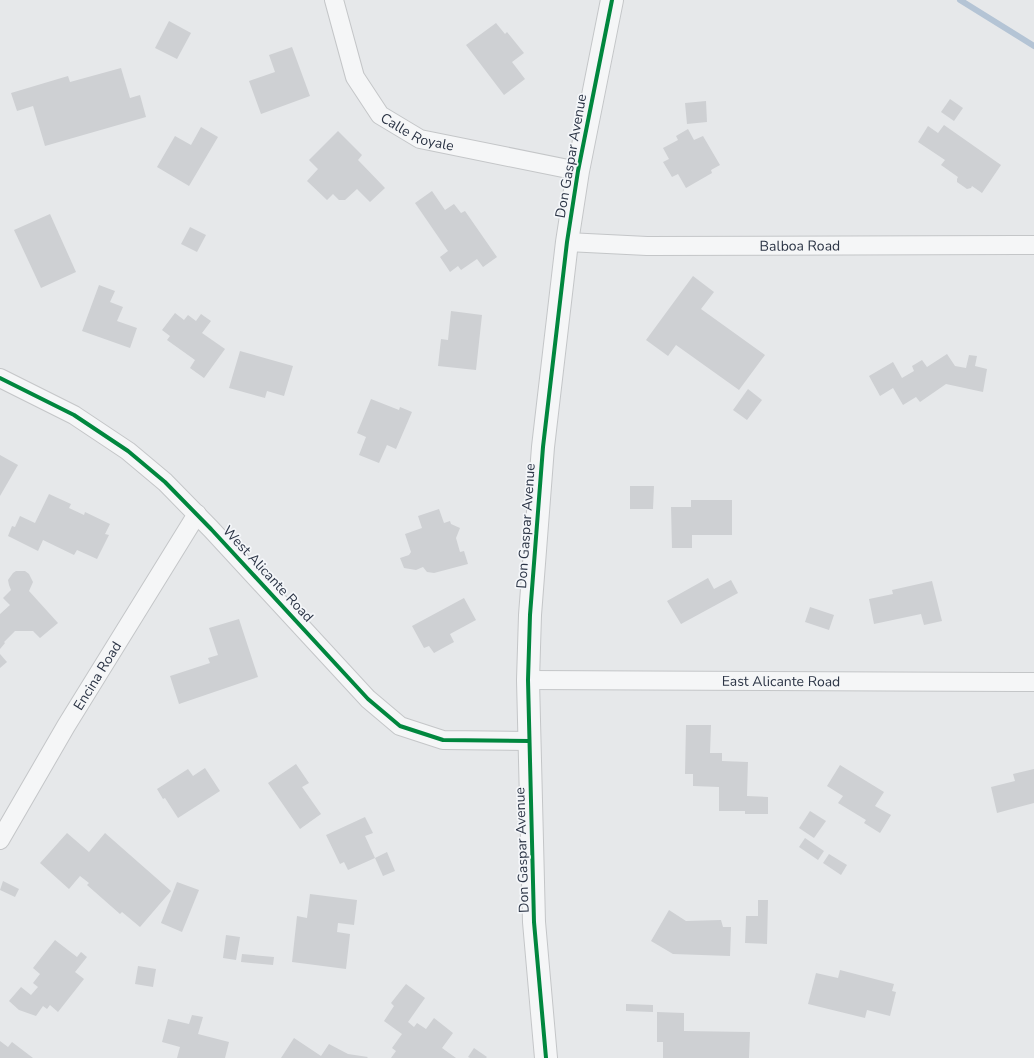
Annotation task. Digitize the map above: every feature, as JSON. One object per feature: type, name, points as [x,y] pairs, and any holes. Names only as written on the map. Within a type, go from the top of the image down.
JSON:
[{"type":"street","name":"Calle Royale","points":[[334,0],[354,77],[380,114],[420,139],[578,171]]},
{"type":"street","name":"Don Gaspar Avenue","points":[[546,1058],[534,922],[528,680],[530,615],[543,446],[567,242],[578,171],[612,0]]},
{"type":"street","name":"Balboa Road","points":[[567,242],[647,246],[1034,245]]},
{"type":"street","name":"West Alicante Road","points":[[0,378],[74,415],[128,451],[165,482],[197,514],[368,699],[400,726],[443,740],[529,741]]},
{"type":"street","name":"Encina Road","points":[[0,840],[66,726],[197,514]]},
{"type":"street","name":"East Alicante Road","points":[[528,680],[1034,682]]},
{"type":"building","points":[[169,21],[191,33],[177,59],[155,48]]},
{"type":"building","points":[[496,23],[505,34],[507,32],[524,53],[512,62],[525,79],[504,95],[466,45]]},
{"type":"building","points":[[292,47],[310,96],[261,114],[249,81],[275,72],[269,55]]},
{"type":"building","points":[[121,68],[130,98],[140,95],[146,117],[45,146],[33,106],[17,111],[11,93],[68,76],[70,82]]},
{"type":"building","points":[[950,99],[963,108],[954,121],[941,112]]},
{"type":"building","points":[[706,101],[707,122],[687,124],[685,103]]},
{"type":"building","points":[[944,125],[1001,165],[982,193],[972,186],[971,188],[967,189],[957,182],[958,177],[941,165],[945,160],[918,142],[928,126],[938,133]]},
{"type":"building","points":[[201,127],[218,137],[189,186],[157,167],[175,136],[191,145]]},
{"type":"building","points":[[688,129],[694,140],[703,136],[720,165],[711,170],[712,173],[686,188],[678,174],[672,177],[663,162],[669,159],[663,148],[678,140],[676,136]]},
{"type":"building","points":[[338,131],[362,155],[358,160],[385,188],[370,202],[357,189],[345,200],[339,200],[333,194],[327,200],[307,181],[318,169],[309,160]]},
{"type":"building","points":[[432,191],[445,210],[454,204],[461,213],[465,211],[497,257],[483,267],[477,259],[461,270],[458,266],[450,272],[440,257],[448,251],[415,203]]},
{"type":"building","points":[[50,214],[76,272],[41,288],[14,230]]},
{"type":"building","points":[[190,227],[206,235],[197,252],[181,244]]},
{"type":"building","points":[[693,276],[714,292],[701,309],[765,355],[739,390],[676,345],[668,356],[646,340]]},
{"type":"building","points":[[99,285],[115,291],[110,302],[123,307],[117,321],[137,328],[130,348],[82,331]]},
{"type":"building","points":[[451,311],[482,315],[476,370],[438,366],[441,339],[448,340]]},
{"type":"building","points":[[175,313],[184,320],[188,315],[196,321],[201,314],[211,321],[202,333],[225,349],[204,378],[190,368],[195,360],[167,340],[170,336],[162,330]]},
{"type":"building","points":[[240,351],[293,366],[284,396],[267,391],[265,398],[229,388]]},
{"type":"building","points":[[947,354],[955,366],[966,368],[969,355],[977,356],[975,366],[987,369],[983,392],[946,384],[920,402],[916,397],[903,405],[893,388],[880,396],[869,376],[893,362],[902,378],[914,371],[912,366],[922,360],[927,367]]},
{"type":"building","points":[[748,389],[762,400],[747,420],[733,410]]},
{"type":"building","points":[[371,399],[399,410],[400,407],[412,412],[396,449],[387,445],[379,463],[359,455],[366,437],[357,433]]},
{"type":"building","points":[[0,455],[18,465],[0,496]]},
{"type":"building","points":[[630,486],[654,486],[653,509],[630,509]]},
{"type":"building","points":[[49,494],[71,504],[69,508],[84,515],[85,512],[110,524],[105,534],[109,535],[97,559],[77,550],[74,555],[43,540],[38,551],[8,536],[12,526],[15,527],[20,516],[35,523]]},
{"type":"building","points":[[691,500],[732,500],[732,535],[692,535],[692,548],[672,548],[671,507],[691,507]]},
{"type":"building","points":[[439,509],[444,523],[450,521],[451,524],[460,528],[456,538],[460,552],[464,551],[468,564],[434,573],[427,572],[423,567],[416,570],[404,568],[400,558],[409,555],[411,552],[405,534],[422,528],[418,516]]},
{"type":"building","points":[[16,571],[25,571],[29,574],[33,582],[29,591],[58,623],[40,638],[33,631],[15,631],[4,642],[5,643],[0,649],[0,614],[10,605],[3,598],[11,590],[8,580]]},
{"type":"building","points":[[708,578],[714,589],[731,580],[738,593],[681,624],[667,601]]},
{"type":"building","points":[[932,581],[942,621],[924,625],[921,614],[874,624],[869,599],[893,594],[892,590]]},
{"type":"building","points":[[464,598],[476,620],[450,634],[454,642],[434,653],[429,646],[424,648],[412,626]]},
{"type":"building","points":[[810,607],[834,615],[829,630],[805,622]]},
{"type":"building","points":[[239,619],[258,677],[179,704],[170,676],[210,663],[208,658],[218,655],[209,628]]},
{"type":"building","points":[[0,654],[7,662],[0,668]]},
{"type":"building","points":[[686,725],[711,725],[710,753],[722,753],[722,761],[748,762],[747,796],[768,797],[768,814],[745,814],[745,811],[719,811],[719,787],[693,786],[693,774],[685,774]]},
{"type":"building","points":[[296,764],[309,783],[302,787],[321,814],[300,829],[268,783]]},
{"type":"building","points":[[840,765],[884,792],[875,806],[891,815],[880,833],[864,823],[866,820],[838,803],[843,796],[827,786]]},
{"type":"building","points":[[205,768],[220,791],[178,818],[165,798],[163,799],[157,789],[188,769],[193,776]]},
{"type":"building","points":[[1034,769],[1034,803],[997,813],[991,787],[1015,781],[1013,774]]},
{"type":"building","points":[[810,811],[826,821],[814,838],[799,828]]},
{"type":"building","points":[[365,817],[373,833],[365,836],[375,858],[348,870],[344,862],[340,864],[326,835]]},
{"type":"building","points":[[67,833],[89,852],[105,833],[171,891],[140,927],[122,912],[120,914],[87,885],[89,883],[80,876],[69,889],[40,863]]},
{"type":"building","points":[[805,838],[824,851],[818,860],[799,847]]},
{"type":"building","points":[[387,852],[395,871],[383,876],[375,858]]},
{"type":"building","points":[[829,854],[847,865],[841,875],[823,863]]},
{"type":"building","points":[[3,881],[19,889],[15,897],[0,890]]},
{"type":"building","points":[[177,882],[199,890],[182,932],[161,923]]},
{"type":"building","points":[[310,894],[357,900],[354,925],[338,923],[337,932],[350,934],[346,969],[292,962],[297,916],[307,918]]},
{"type":"building","points":[[758,900],[768,900],[767,944],[745,943],[746,916],[758,916]]},
{"type":"building","points":[[669,910],[686,921],[721,920],[723,927],[731,927],[730,956],[673,954],[651,941]]},
{"type":"building","points":[[226,935],[240,937],[236,960],[223,958]]},
{"type":"building","points":[[55,940],[77,957],[81,952],[87,957],[75,972],[84,979],[58,1012],[50,1005],[47,1009],[43,1006],[36,1016],[19,1010],[9,1001],[21,987],[31,995],[38,987],[33,983],[40,974],[33,968]]},
{"type":"building","points":[[242,954],[274,957],[273,965],[241,962]]},
{"type":"building","points":[[138,966],[156,969],[153,987],[135,984]]},
{"type":"building","points":[[840,970],[894,984],[892,991],[896,992],[890,1016],[867,1010],[865,1018],[808,1004],[816,973],[838,978]]},
{"type":"building","points":[[406,984],[425,998],[408,1022],[414,1027],[417,1023],[426,1029],[434,1018],[453,1033],[442,1048],[456,1058],[391,1058],[396,1051],[392,1048],[402,1034],[384,1021],[394,1006],[391,1003]]},
{"type":"building","points":[[626,1004],[653,1005],[653,1012],[626,1011]]},
{"type":"building","points":[[657,1012],[684,1013],[684,1031],[750,1032],[749,1058],[663,1058],[663,1042],[657,1042]]},
{"type":"building","points":[[192,1015],[203,1017],[198,1034],[229,1042],[225,1058],[177,1058],[180,1047],[162,1042],[168,1019],[189,1024]]},
{"type":"building","points":[[294,1038],[321,1056],[329,1044],[348,1054],[368,1057],[281,1058]]},
{"type":"building","points":[[0,1041],[8,1047],[12,1042],[33,1058],[0,1058]]},
{"type":"building","points":[[474,1048],[487,1057],[468,1057]]},
{"type":"waterway","points":[[960,0],[1034,46]]},
{"type":"cycle path","points":[[546,1058],[534,922],[528,680],[530,615],[543,447],[567,242],[578,171],[612,0]]},
{"type":"cycle path","points":[[0,378],[74,415],[128,451],[165,482],[211,529],[368,699],[400,726],[443,740],[529,741]]}]
